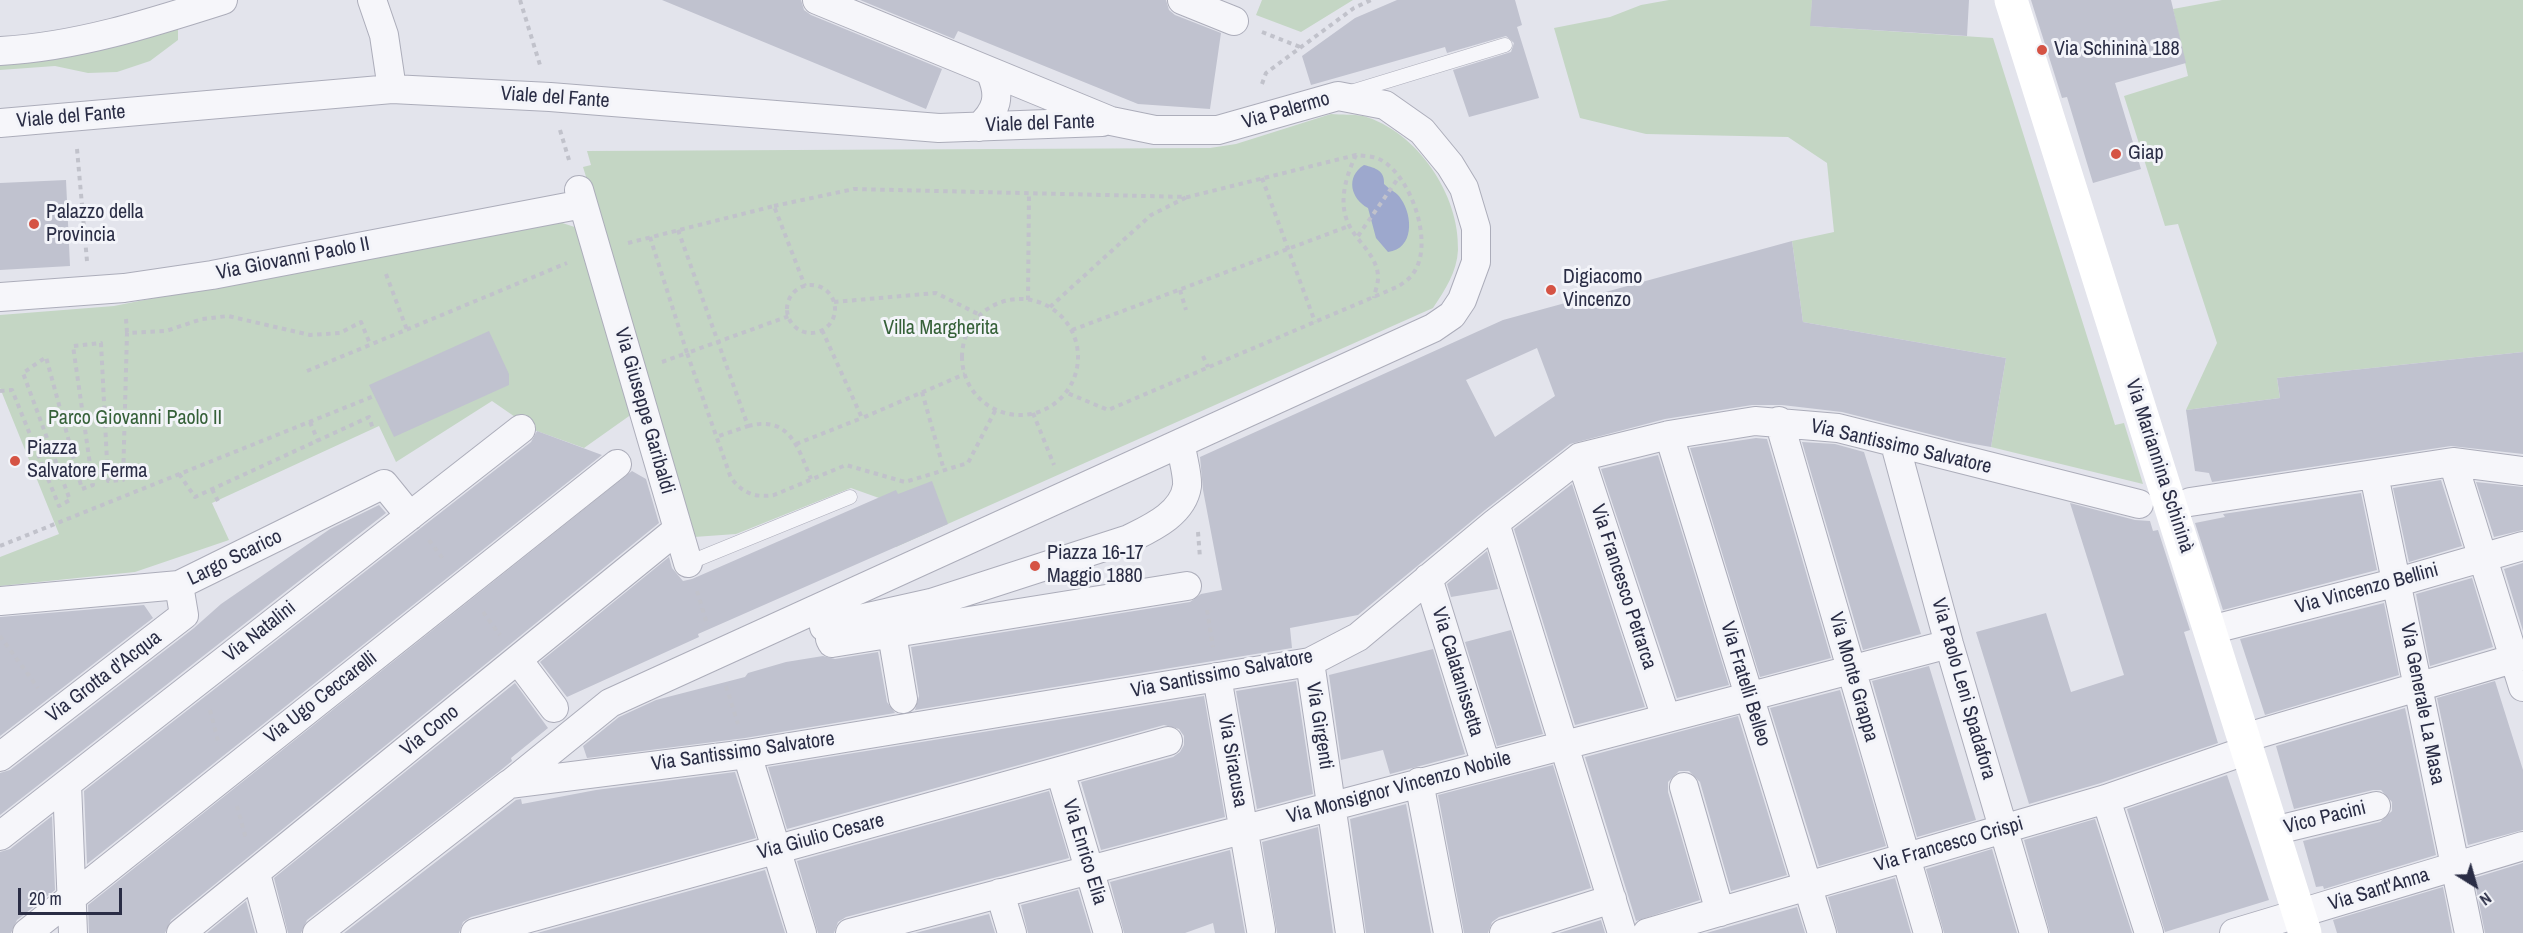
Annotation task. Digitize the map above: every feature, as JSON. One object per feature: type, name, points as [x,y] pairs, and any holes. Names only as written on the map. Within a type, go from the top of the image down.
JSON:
[{"type":"main road","name":"Via Mariannina Schininà","points":[[2011,0],[2302,923]]},
{"type":"street","points":[[0,51],[21,50],[138,27],[223,0]]},
{"type":"street","points":[[372,0],[384,35],[392,88]]},
{"type":"street","name":"Via Palermo","points":[[817,0],[1111,122],[1155,130],[1218,130],[1338,96],[1385,105],[1422,131],[1450,165],[1464,188],[1477,236],[1476,262],[1467,291],[1452,315],[1433,328],[1066,496],[820,619]]},
{"type":"street","points":[[1182,0],[1234,21]]},
{"type":"street","points":[[979,127],[991,117],[997,103],[997,88],[992,74]]},
{"type":"street","name":"Viale del Fante","points":[[0,123],[392,88],[550,97],[939,128],[1111,122]]},
{"type":"street","name":"Via Giovanni Paolo II","points":[[0,297],[90,291],[212,275],[581,197]]},
{"type":"street","name":"Via Giuseppe Garibaldi","points":[[581,197],[688,563]]},
{"type":"street","name":"Via Santissimo Salvatore","points":[[509,784],[747,754],[1310,662],[1358,637],[1495,523],[1580,457],[1669,435],[1755,421],[1838,428],[2139,504]]},
{"type":"street","name":"Via Monte Grappa","points":[[1779,422],[1928,933]]},
{"type":"street","name":"Via Natalini","points":[[0,836],[521,429]]},
{"type":"street","name":"Via Fratelli Belleo","points":[[1669,435],[1822,933]]},
{"type":"street","points":[[316,933],[610,703],[820,619],[930,603],[1129,539],[1160,524],[1179,505],[1186,486],[1187,441]]},
{"type":"street","name":"Via Paolo Leni Spadafora","points":[[1895,444],[1949,644],[2034,933]]},
{"type":"street","name":"Via Francesco Petrarca","points":[[1580,457],[1666,718]]},
{"type":"street","points":[[2452,462],[2482,558],[2518,657],[2523,687]]},
{"type":"street","points":[[2190,502],[2452,462],[2523,471]]},
{"type":"street","name":"Via Ugo Ceccarelli","points":[[27,933],[617,464]]},
{"type":"street","name":"Via Generale La Masa","points":[[2374,475],[2469,933]]},
{"type":"street","name":"Largo Scarico","points":[[0,601],[179,585],[384,484],[410,516]]},
{"type":"street","points":[[1495,523],[1622,933]]},
{"type":"street","name":"Via Cono","points":[[181,933],[678,529]]},
{"type":"street","name":"Via Vincenzo Bellini","points":[[2210,630],[2398,582],[2523,546]]},
{"type":"street","name":"Via Calatanissetta","points":[[1428,578],[1486,765]]},
{"type":"street","name":"Via Grotta d'Acqua","points":[[0,757],[184,615],[179,585]]},
{"type":"street","points":[[820,619],[832,643],[1197,594]]},
{"type":"street","points":[[892,634],[903,699]]},
{"type":"street","name":"Via Monsignor Vincenzo Nobile","points":[[849,933],[911,925],[1000,893],[1949,644]]},
{"type":"street","name":"Via Francesco Crispi","points":[[1647,933],[2106,799],[2246,744],[2518,657]]},
{"type":"street","points":[[518,660],[554,708]]},
{"type":"street","name":"Via Girgenti","points":[[1310,662],[1350,933]]},
{"type":"street","name":"Via Siracusa","points":[[1218,677],[1261,930]]},
{"type":"street","points":[[565,739],[572,776]]},
{"type":"street","name":"Via Giulio Cesare","points":[[474,933],[1168,741]]},
{"type":"street","points":[[747,754],[802,933]]},
{"type":"street","name":"Via Enrico Elia","points":[[1060,771],[1108,933]]},
{"type":"street","points":[[1419,783],[1448,933]]},
{"type":"street","points":[[67,784],[73,933]]},
{"type":"street","points":[[1684,788],[1720,912]]},
{"type":"street","points":[[2106,799],[2149,933]]},
{"type":"street","name":"Vico Pacini","points":[[2273,831],[2376,806]]},
{"type":"street","name":"Via Sant'Anna","points":[[2234,933],[2302,923],[2456,866],[2523,846]]},
{"type":"street","points":[[256,874],[272,933]]},
{"type":"street","points":[[1000,893],[1012,933]]},
{"type":"street","points":[[1504,933],[1612,899]]},
{"type":"lane","points":[[1338,96],[1505,45]]},
{"type":"lane","points":[[688,563],[850,497]]},
{"type":"path","points":[[520,0],[525,17]]},
{"type":"path","points":[[1246,123],[1266,73],[1354,8],[1371,0]]},
{"type":"path","points":[[1234,21],[1300,47]]},
{"type":"path","points":[[74,118],[90,291]]},
{"type":"path","points":[[1356,155],[1347,175],[1343,196],[1349,226],[1369,252],[1378,274],[1374,297]]},
{"type":"path","points":[[1050,307],[1151,214],[1188,197],[1356,155],[1380,159],[1399,177],[1415,201],[1420,221],[1420,248],[1413,274],[1397,287],[1108,410],[1065,392]]},
{"type":"path","points":[[1358,236],[1399,177]]},
{"type":"path","points":[[1262,178],[1315,322]]},
{"type":"path","points":[[307,371],[597,251],[774,206],[855,189],[1188,197]]},
{"type":"path","points":[[1028,300],[1029,194]]},
{"type":"path","points":[[774,206],[805,286]]},
{"type":"path","points":[[1072,330],[1349,226]]},
{"type":"path","points":[[678,230],[748,426]]},
{"type":"path","points":[[650,237],[730,478],[749,495],[774,495],[846,465],[905,482],[968,462],[996,409]]},
{"type":"path","points":[[805,286],[819,286],[826,290],[834,302],[833,318],[822,330],[802,330],[796,327],[787,308],[792,294],[805,286]]},
{"type":"path","points":[[1180,290],[1186,310]]},
{"type":"path","points":[[834,302],[936,293],[980,315]]},
{"type":"path","points":[[1028,300],[1050,307],[1072,330],[1077,363],[1075,374],[1065,392],[1049,406],[1033,412],[1016,414],[996,409],[976,394],[965,374],[962,354],[967,333],[980,315],[999,303],[1028,300]]},
{"type":"path","points":[[398,306],[407,330]]},
{"type":"path","points":[[0,391],[12,390],[59,506],[70,500],[23,373],[46,357],[82,489],[93,485],[73,346],[101,343],[108,481],[123,480],[127,333],[166,331],[202,319],[228,316],[310,335],[340,333],[361,322],[370,344]]},
{"type":"path","points":[[633,373],[789,316]]},
{"type":"path","points":[[822,330],[862,418]]},
{"type":"path","points":[[1203,356],[1208,367]]},
{"type":"path","points":[[796,444],[965,374]]},
{"type":"path","points":[[922,392],[944,470]]},
{"type":"path","points":[[0,546],[374,396]]},
{"type":"path","points":[[1033,412],[1066,496]]},
{"type":"path","points":[[179,474],[195,497],[369,417],[373,429]]},
{"type":"path","points":[[310,422],[318,441]]},
{"type":"path","points":[[716,437],[748,426],[772,424],[783,428],[796,444],[811,479]]},
{"type":"path","points":[[212,489],[218,501]]},
{"type":"path","points":[[1179,505],[1196,516],[1201,561]]},
{"type":"path","points":[[688,563],[709,632]]},
{"type":"path","points":[[1197,594],[1218,677]]},
{"type":"path","points":[[0,636],[56,713]]},
{"type":"path","points":[[724,679],[747,754]]},
{"type":"green space","points":[[1262,0],[1353,0],[1301,32],[1256,15]]},
{"type":"green space","points":[[1669,0],[1812,0],[1811,26],[1993,38],[2115,425],[2124,423],[2143,484],[1991,447],[2006,358],[1803,322],[1792,241],[1834,232],[1827,163],[1788,137],[1646,134],[1580,118],[1554,28],[1610,17],[1641,5]]},
{"type":"green space","points":[[2222,0],[2523,0],[2523,352],[2277,378],[2280,398],[2186,410],[2217,343],[2178,224],[2165,226],[2124,96],[2188,76],[2173,9]]},
{"type":"green space","points":[[178,26],[178,40],[150,61],[117,72],[88,73],[55,66],[0,70],[0,62]]},
{"type":"green space","name":"Villa Margherita","points":[[1331,114],[1363,116],[1383,124],[1417,150],[1432,168],[1443,187],[1452,208],[1457,229],[1458,250],[1453,273],[1433,308],[896,547],[879,498],[851,488],[736,534],[694,537],[656,403],[583,167],[591,165],[587,151],[1210,148],[1236,144]]},
{"type":"green space","name":"Parco Giovanni Paolo II","points":[[556,221],[581,229],[632,414],[584,448],[534,430],[492,401],[396,462],[379,426],[212,503],[229,540],[135,572],[0,586],[0,557],[59,534],[0,388],[0,315],[114,306],[534,222]]},
{"type":"water","points":[[1364,165],[1381,173],[1384,184],[1398,195],[1405,206],[1409,231],[1403,245],[1397,250],[1388,252],[1376,238],[1368,208],[1354,194],[1352,182],[1354,176]]},
{"type":"building","points":[[662,0],[801,0],[804,10],[811,15],[942,69],[926,109]]},
{"type":"building","points":[[860,0],[1166,0],[1169,10],[1175,15],[1221,33],[1210,109],[1138,104],[958,31],[954,39]]},
{"type":"building","points":[[1397,0],[1515,0],[1522,25],[1517,27],[1539,98],[1469,117],[1453,70],[1511,52],[1514,43],[1506,36],[1447,53],[1445,47],[1311,85],[1302,56],[1355,18]]},
{"type":"building","points":[[1812,0],[1969,0],[1967,36],[1810,26]]},
{"type":"building","points":[[2031,0],[2171,0],[2186,63],[2115,83],[2141,169],[2093,183],[2067,97],[2062,98]]},
{"type":"building","name":"Palazzo della Provincia","points":[[66,180],[70,266],[0,270],[0,183]]},
{"type":"building","points":[[1792,241],[1803,322],[2006,358],[1991,447],[1957,441],[1842,412],[1782,405],[1752,405],[1665,419],[1570,444],[1485,510],[1358,615],[1290,628],[1292,648],[915,710],[919,696],[911,647],[1190,602],[1201,594],[1222,590],[1203,490],[1200,457],[1503,320]],"holes":[[[1537,348],[1555,396],[1495,437],[1466,380]]]},
{"type":"building","points":[[489,331],[509,374],[509,385],[394,437],[369,385]]},
{"type":"building","points":[[2523,352],[2523,454],[2451,446],[2212,482],[2209,473],[2195,471],[2186,410],[2280,398],[2277,378]]},
{"type":"building","points":[[537,431],[602,455],[87,864],[84,791],[531,442]]},
{"type":"building","points":[[1756,438],[1767,439],[1831,658],[1760,677],[1690,448]]},
{"type":"building","points":[[1802,442],[1835,444],[1864,452],[1921,634],[1863,650]]},
{"type":"building","points":[[1658,455],[1729,685],[1677,698],[1601,469]]},
{"type":"building","points":[[632,471],[646,479],[659,523],[171,920],[165,933],[89,933],[88,905]]},
{"type":"building","points":[[2441,480],[2462,546],[2409,562],[2393,488]]},
{"type":"building","points":[[932,481],[948,524],[698,634],[699,637],[567,697],[540,662],[669,557],[672,568],[683,581],[692,579],[896,490],[898,494]]},
{"type":"building","points":[[2476,482],[2523,487],[2523,530],[2494,537]]},
{"type":"building","points":[[1572,484],[1645,707],[1575,725],[1514,529]]},
{"type":"building","points":[[2361,493],[2377,570],[2223,610],[2195,523],[2225,517],[2223,514]]},
{"type":"building","points":[[2070,503],[2135,520],[2150,521],[2153,531],[2158,530],[2190,630],[2184,632],[2218,743],[2101,783],[2029,804],[1976,632],[2046,613],[2071,692],[2124,675]]},
{"type":"building","points":[[379,505],[386,513],[0,815],[0,773],[10,770],[194,628],[221,604],[330,529]]},
{"type":"building","points":[[1487,551],[1498,589],[1451,597],[1447,584]]},
{"type":"building","points":[[2523,563],[2523,631],[2504,569]]},
{"type":"building","points":[[2472,578],[2493,647],[2430,666],[2416,594]]},
{"type":"building","points":[[2384,603],[2399,675],[2265,715],[2240,639]]},
{"type":"building","points":[[144,605],[153,618],[0,736],[0,617]]},
{"type":"building","points":[[1511,630],[1543,734],[1497,746],[1465,642]]},
{"type":"building","points":[[1433,649],[1465,754],[1390,774],[1383,750],[1341,760],[1329,675]]},
{"type":"building","points":[[878,652],[887,702],[895,713],[745,738],[587,758],[583,746],[619,717],[656,700],[745,677],[748,673],[786,662],[823,656],[835,659]]},
{"type":"building","points":[[1929,666],[1976,820],[1917,837],[1872,681]]},
{"type":"building","points":[[1296,681],[1313,794],[1257,809],[1236,691]]},
{"type":"building","points":[[2495,681],[2523,770],[2523,830],[2468,845],[2437,698]]},
{"type":"building","points":[[515,683],[548,728],[511,758],[512,761],[501,770],[307,920],[301,933],[288,933],[274,878]]},
{"type":"building","points":[[1840,690],[1886,846],[1819,866],[1770,708]]},
{"type":"building","points":[[1204,696],[1225,817],[1101,850],[1081,782],[1173,757],[1184,745],[1184,736],[1179,729],[1164,725],[787,829],[768,767]]},
{"type":"building","points":[[2405,708],[2436,855],[2324,889],[2323,886],[2316,887],[2303,841],[2380,822],[2392,811],[2392,802],[2381,790],[2373,790],[2294,809],[2276,746]]},
{"type":"building","points":[[1738,716],[1787,875],[1731,891],[1700,782],[1689,771],[1679,771],[1668,782],[1668,792],[1700,900],[1636,921],[1585,757]]},
{"type":"building","points":[[1553,765],[1591,888],[1499,917],[1492,922],[1488,933],[1464,933],[1438,795]]},
{"type":"building","points":[[735,772],[756,838],[471,917],[463,922],[459,933],[344,933],[516,800],[521,799],[522,804],[596,790]]},
{"type":"building","points":[[2227,775],[2269,900],[2165,932],[2127,809]]},
{"type":"building","points":[[1049,791],[1069,858],[846,917],[838,922],[834,933],[818,933],[797,861]]},
{"type":"building","points":[[1406,804],[1431,933],[1366,933],[1350,819]]},
{"type":"building","points":[[52,816],[55,890],[17,920],[11,933],[0,933],[0,852],[10,849]]},
{"type":"building","points":[[2095,819],[2132,933],[2050,933],[2024,840]]},
{"type":"building","points":[[1318,827],[1333,933],[1277,933],[1262,842]]},
{"type":"building","points":[[1992,849],[2017,933],[1944,933],[1926,869]]},
{"type":"building","points":[[1230,850],[1245,933],[1215,933],[1213,923],[1185,933],[1124,933],[1110,882]]},
{"type":"building","points":[[2523,863],[2523,933],[2485,933],[2474,878]]},
{"type":"building","points":[[765,870],[785,933],[537,933]]},
{"type":"building","points":[[1895,878],[1911,933],[1838,933],[1828,897]]},
{"type":"building","points":[[2443,887],[2452,933],[2337,933],[2333,920]]},
{"type":"building","points":[[1078,890],[1091,933],[1028,933],[1021,905]]},
{"type":"building","points":[[246,901],[255,933],[207,933]]},
{"type":"building","points":[[1797,907],[1805,933],[1706,933],[1724,928]]},
{"type":"building","points":[[989,914],[995,933],[915,933]]},
{"type":"building","points":[[1601,920],[1605,933],[1559,933]]},
{"type":"place","name":"Via Schininà 188","points":[[2042,50]]},
{"type":"place","name":"Giap","points":[[2116,154]]},
{"type":"place","name":"Palazzo della Provincia","points":[[34,224]]},
{"type":"place","name":"Digiacomo Vincenzo","points":[[1551,290]]},
{"type":"place","name":"Piazza Salvatore Ferma","points":[[15,461]]},
{"type":"place","name":"Piazza 16-17 Maggio 1880","points":[[1035,566]]}]
